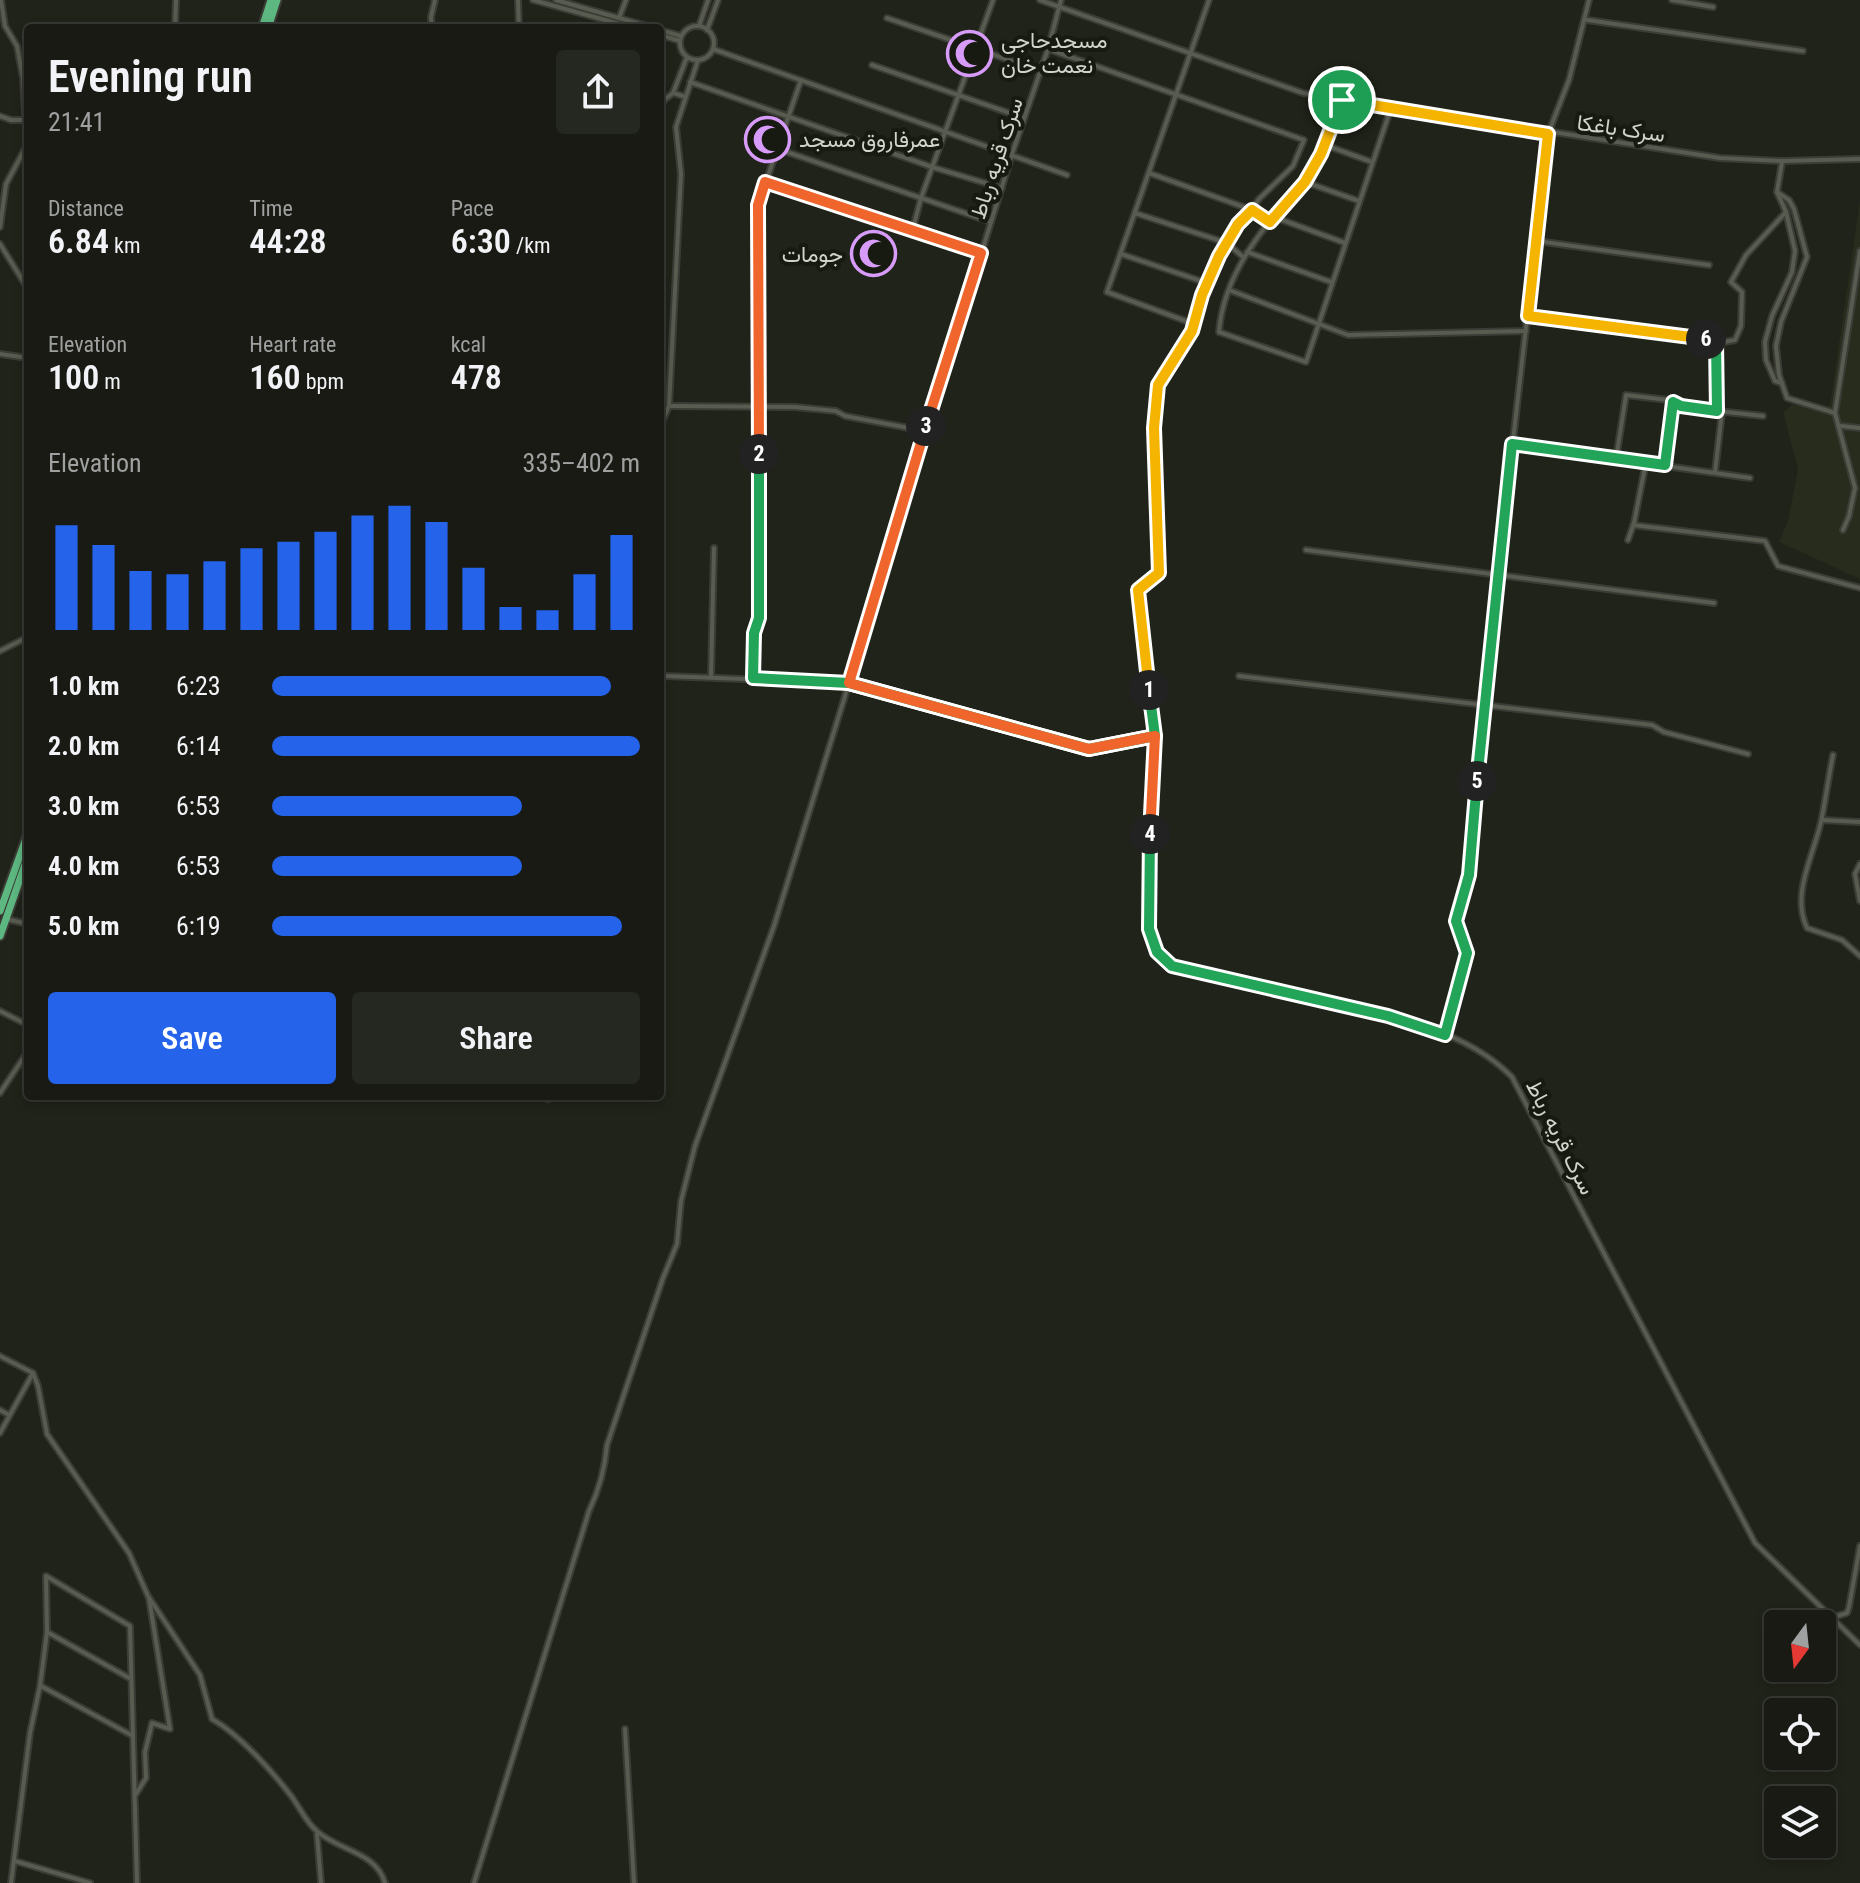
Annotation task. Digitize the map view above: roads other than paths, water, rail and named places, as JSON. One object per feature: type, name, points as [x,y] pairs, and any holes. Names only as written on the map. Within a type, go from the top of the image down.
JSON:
[{"type":"highway","points":[[266,24],[271,0]]},
{"type":"highway","points":[[267,24],[277,0]]},
{"type":"highway","points":[[0,911],[24,844]]},
{"type":"highway","points":[[0,936],[24,867]]},
{"type":"street","points":[[1,0],[5,26],[17,46],[24,98]]},
{"type":"street","points":[[175,24],[176,0]]},
{"type":"street","points":[[432,24],[435,0]]},
{"type":"street","points":[[518,0],[519,24]]},
{"type":"street","points":[[533,0],[620,24]]},
{"type":"street","points":[[556,0],[640,24]]},
{"type":"street","points":[[619,18],[626,0]]},
{"type":"street","points":[[699,26],[707,2],[700,0]]},
{"type":"street","points":[[707,30],[718,0]]},
{"type":"street","points":[[912,232],[921,198],[993,0]]},
{"type":"street","name":"سرک باغکا","points":[[1040,0],[1303,93],[1548,134],[1720,158],[1782,161],[1860,159]]},
{"type":"street","name":"سرک قریه رباط","points":[[474,1883],[589,1511],[597,1495],[607,1445],[677,1244],[681,1201],[695,1146],[774,926],[1061,0]]},
{"type":"street","points":[[1048,49],[1178,95],[1304,140],[1293,166],[1238,224],[1207,283],[1194,324],[1107,292],[1178,95],[1209,0]]},
{"type":"street","points":[[1445,1035],[1467,953],[1456,921],[1469,875],[1483,704],[1548,134],[1569,80],[1589,0]]},
{"type":"street","points":[[1672,0],[1713,7]]},
{"type":"street","points":[[887,18],[1041,71]]},
{"type":"street","points":[[1586,20],[1803,51]]},
{"type":"street","points":[[699,26],[707,30],[713,37],[713,49],[698,60],[687,57],[681,50],[681,38],[689,28],[699,26]]},
{"type":"street","points":[[664,34],[681,38]]},
{"type":"street","points":[[713,49],[1067,175]]},
{"type":"street","points":[[664,100],[673,93],[687,57]]},
{"type":"street","points":[[664,417],[669,406],[681,174],[676,127],[698,60]]},
{"type":"street","points":[[872,65],[1025,118]]},
{"type":"street","points":[[753,678],[754,633],[759,618],[758,205],[801,80]]},
{"type":"street","points":[[690,82],[932,167],[1002,188]]},
{"type":"street","points":[[673,93],[684,97]]},
{"type":"street","points":[[1342,100],[1325,145],[1305,182],[1243,257],[1221,308],[1219,332],[1306,362],[1391,108]]},
{"type":"street","points":[[0,116],[24,120]]},
{"type":"street","points":[[1325,145],[1372,162]]},
{"type":"street","points":[[777,149],[991,222]]},
{"type":"street","points":[[0,227],[6,184],[24,155]]},
{"type":"street","points":[[1782,161],[1777,192],[1786,212],[1795,251],[1792,272],[1772,316],[1765,342],[1766,360],[1775,381],[1782,383]]},
{"type":"street","points":[[1149,173],[1345,243]]},
{"type":"street","points":[[765,182],[981,253]]},
{"type":"street","points":[[1305,182],[1359,201]]},
{"type":"street","points":[[1777,192],[1789,200],[1794,209],[1807,257],[1781,322],[1776,346],[1782,383],[1787,398],[1835,413]]},
{"type":"street","points":[[1528,316],[1716,341],[1735,340],[1741,326],[1742,292],[1731,282],[1746,255],[1786,212]]},
{"type":"street","points":[[1135,213],[1227,243],[1243,257]]},
{"type":"street","points":[[1537,241],[1709,265]]},
{"type":"street","points":[[0,244],[24,283]]},
{"type":"street","points":[[1843,530],[1855,488],[1841,426],[1835,413],[1858,289],[1860,251]]},
{"type":"street","points":[[1247,252],[1331,282]]},
{"type":"street","points":[[1121,254],[1207,283]]},
{"type":"street","points":[[1229,290],[1348,335],[1526,331]]},
{"type":"street","name":"سرک قریه رباط","points":[[1194,324],[1158,385],[1154,428],[1159,573],[1138,590],[1155,736],[1148,915],[1157,952],[1172,966],[1388,1016],[1445,1035],[1495,1060],[1512,1077],[1755,1543],[1827,1610]]},
{"type":"street","points":[[1715,472],[1720,411],[1716,341]]},
{"type":"street","points":[[0,354],[24,357]]},
{"type":"street","points":[[1616,459],[1624,396],[1628,394],[1681,406],[1763,416]]},
{"type":"street","points":[[1665,465],[1673,402]]},
{"type":"street","points":[[669,406],[795,407],[836,411],[845,416],[925,431]]},
{"type":"street","points":[[1841,426],[1860,428]]},
{"type":"street","points":[[1512,444],[1750,478]]},
{"type":"street","points":[[1628,540],[1646,462]]},
{"type":"street","points":[[1633,525],[1765,541],[1778,566],[1860,588]]},
{"type":"street","points":[[711,677],[714,548]]},
{"type":"street","points":[[1306,550],[1714,603]]},
{"type":"street","points":[[0,651],[24,639]]},
{"type":"street","points":[[665,676],[849,683],[1089,749],[1155,736]]},
{"type":"street","points":[[1239,676],[1652,725],[1664,732],[1748,754]]},
{"type":"street","points":[[1833,755],[1822,820],[1806,866],[1801,917],[1807,928],[1842,940],[1860,956]]},
{"type":"street","points":[[1822,820],[1860,822]]},
{"type":"street","points":[[1860,864],[1855,874],[1860,901]]},
{"type":"street","points":[[6,919],[24,923]]},
{"type":"street","points":[[0,1011],[24,1023]]},
{"type":"street","points":[[0,1093],[24,1057]]},
{"type":"street","points":[[0,1356],[33,1373],[47,1434],[129,1553],[148,1596],[200,1675],[212,1719],[227,1728],[290,1794],[317,1832],[365,1857],[382,1872],[385,1883]]},
{"type":"street","points":[[0,1433],[33,1373]]},
{"type":"street","points":[[0,1410],[9,1415]]},
{"type":"street","points":[[1836,1616],[1847,1613],[1860,1546]]},
{"type":"street","points":[[11,1883],[30,1733],[47,1632],[46,1576],[130,1626],[137,1883]]},
{"type":"street","points":[[136,1795],[146,1778],[145,1752],[152,1723],[170,1729],[148,1596]]},
{"type":"street","name":"سرک قریه رباط","points":[[1836,1619],[1860,1645]]},
{"type":"street","points":[[47,1632],[131,1679]]},
{"type":"street","points":[[40,1686],[133,1736]]},
{"type":"street","points":[[625,1729],[634,1883]]},
{"type":"street","points":[[317,1832],[321,1883]]},
{"type":"street","points":[[15,1861],[90,1883]]},
{"type":"place","name":"مسجدحاجی نعمت خان","points":[[970,53]]},
{"type":"place","name":"عمرفاروق مسجد","points":[[768,139]]},
{"type":"place","name":"جومات","points":[[874,254]]}]
